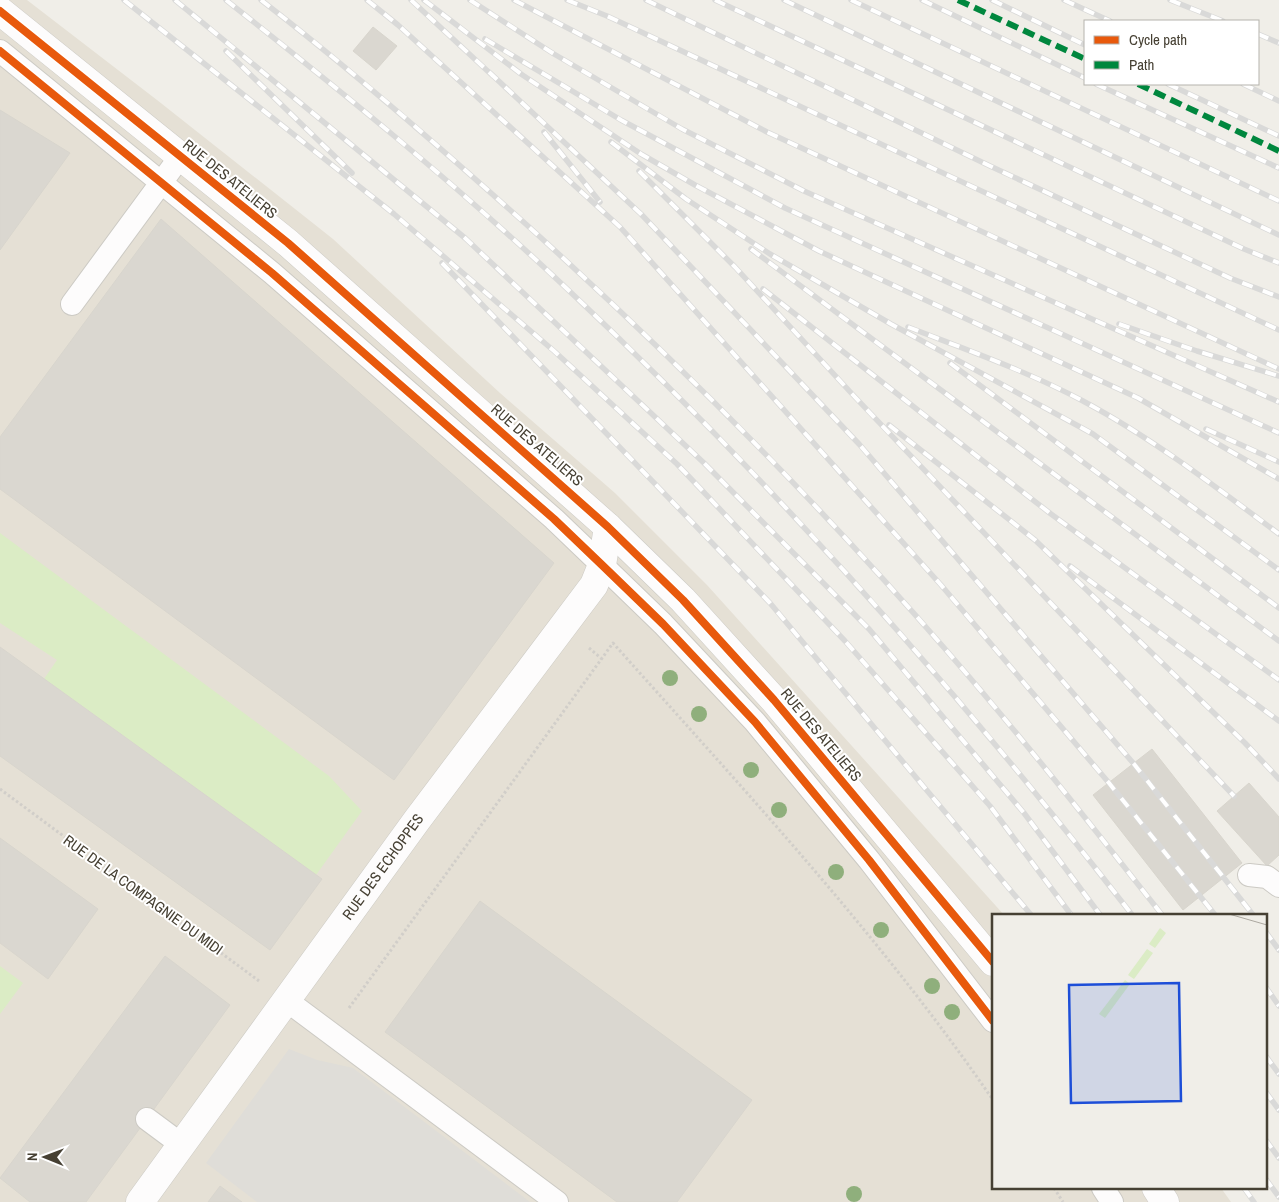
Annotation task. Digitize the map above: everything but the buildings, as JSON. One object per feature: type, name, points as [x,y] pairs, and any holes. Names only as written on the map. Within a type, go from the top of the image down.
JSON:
[{"type":"street","name":"RUE DES ATELIERS","points":[[0,11],[288,243],[608,526],[683,600],[774,700],[992,961]]},
{"type":"street","name":"RUE DES ECHOPPES","points":[[140,1202],[421,814],[594,585],[602,565],[608,526]]},
{"type":"street","points":[[1157,1190],[1165,1202]]},
{"type":"lane","points":[[0,52],[280,280],[554,519],[663,624],[755,722],[869,860],[992,1021]]},
{"type":"lane","points":[[72,304],[180,157]]},
{"type":"lane","points":[[1249,875],[1266,877],[1279,886]]},
{"type":"lane","points":[[286,1000],[557,1202]]},
{"type":"lane","points":[[147,1119],[182,1145]]},
{"type":"lane","points":[[1104,1190],[1112,1202]]},
{"type":"path","points":[[330,1034],[613,643],[781,831],[949,1035],[992,1099]]},
{"type":"path","points":[[1055,1190],[1063,1202]]},
{"type":"shaded area","points":[[0,0],[27,0],[333,239],[500,393],[615,493],[707,585],[1003,914],[992,914],[992,1190],[1222,1190],[1231,1202],[0,1202]]},
{"type":"shaded area","points":[[289,1049],[317,1060],[353,1068],[530,1202],[257,1202],[206,1163]]},
{"type":"green space","points":[[0,533],[329,776],[362,811],[316,875],[44,679],[57,660],[0,623]]},
{"type":"green space","points":[[0,966],[23,983],[0,1014]]},
{"type":"railway","points":[[124,0],[394,214],[554,351],[677,464],[845,641],[990,806],[1071,914]]},
{"type":"railway","points":[[175,0],[465,238],[704,463],[869,629],[1024,813],[1100,914]]},
{"type":"railway","points":[[226,0],[440,174],[523,247],[715,434],[861,589],[931,669],[1000,750],[1131,914]]},
{"type":"railway","points":[[261,0],[329,54],[463,168],[583,276],[691,379],[847,539],[897,594],[1029,748],[1161,914]]},
{"type":"railway","points":[[367,0],[398,25],[620,227],[941,585],[1109,783],[1214,914]]},
{"type":"railway","points":[[411,0],[493,76]]},
{"type":"railway","points":[[424,0],[521,74],[641,154],[695,185],[819,251],[1138,398],[1279,479]]},
{"type":"railway","points":[[470,0],[554,54],[682,129],[804,191],[1279,402]]},
{"type":"railway","points":[[514,0],[767,132],[1279,369]]},
{"type":"railway","points":[[567,0],[607,16],[1279,330]]},
{"type":"railway","points":[[646,0],[990,166],[1230,278],[1279,297]]},
{"type":"railway","points":[[715,0],[1244,249],[1279,263]]},
{"type":"railway","points":[[784,0],[1279,235]]},
{"type":"railway","points":[[851,0],[1279,201]]},
{"type":"railway","points":[[922,0],[1084,78]]},
{"type":"railway","points":[[992,0],[1084,45]]},
{"type":"railway","points":[[1064,0],[1108,20]]},
{"type":"railway","points":[[1170,0],[1220,20]]},
{"type":"railway","points":[[1259,34],[1279,43]]},
{"type":"railway","points":[[485,39],[621,120],[785,208],[1279,433]]},
{"type":"railway","points":[[226,51],[352,173]]},
{"type":"railway","points":[[489,72],[641,214],[859,444],[1134,764],[1252,914]]},
{"type":"railway","points":[[1098,85],[1279,168]]},
{"type":"railway","points":[[1170,85],[1279,136]]},
{"type":"railway","points":[[1245,85],[1279,101]]},
{"type":"railway","points":[[544,132],[600,202]]},
{"type":"railway","points":[[611,142],[686,199],[770,254],[891,324],[1093,434],[1279,570]]},
{"type":"railway","points":[[639,171],[735,267],[854,396],[1234,796]]},
{"type":"railway","points":[[751,249],[1279,641]]},
{"type":"railway","points":[[442,263],[770,603],[1030,914]]},
{"type":"railway","points":[[763,289],[1051,514],[1279,680]]},
{"type":"railway","points":[[1119,324],[1197,351],[1279,376]]},
{"type":"railway","points":[[908,327],[1019,370],[1109,415],[1159,447],[1279,534]]},
{"type":"railway","points":[[950,363],[1279,608]]},
{"type":"railway","points":[[889,425],[1035,540],[1245,743],[1279,779]]},
{"type":"railway","points":[[1206,429],[1279,462]]},
{"type":"railway","points":[[1070,566],[1279,721]]},
{"type":"railway","points":[[1266,932],[1279,950]]},
{"type":"railway","points":[[1266,987],[1279,1006]]},
{"type":"railway","points":[[1266,1056],[1279,1074]]},
{"type":"railway","points":[[1266,1092],[1279,1110]]},
{"type":"railway","points":[[1266,1140],[1279,1158]]},
{"type":"railway","points":[[1266,1179],[1279,1197]]},
{"type":"railway","points":[[1245,1190],[1254,1202]]},
{"type":"marked path","points":[[958,0],[1084,59]]},
{"type":"marked path","points":[[1140,85],[1279,151]]},
{"type":"cycle path","points":[[0,11],[288,243],[608,527],[683,600],[774,700],[992,961]]},
{"type":"cycle path","points":[[0,51],[272,273],[554,519],[663,624],[755,722],[869,860],[992,1020]]}]
